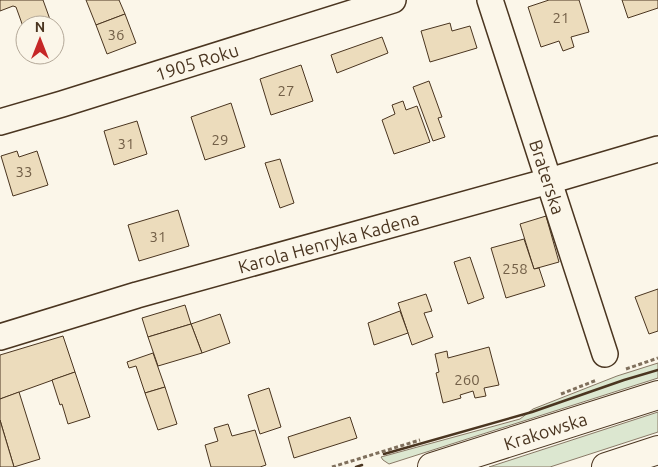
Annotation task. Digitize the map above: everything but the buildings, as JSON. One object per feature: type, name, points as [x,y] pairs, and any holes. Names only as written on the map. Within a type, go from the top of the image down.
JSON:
[{"type":"main road","name":"Krakowska","points":[[432,467],[658,395]]},
{"type":"main road","points":[[606,467],[658,450]]},
{"type":"street","name":"1905 Roku","points":[[0,122],[393,0]]},
{"type":"street","name":"Braterska","points":[[490,0],[605,354]]},
{"type":"street","name":"Karola Henryka Kadena","points":[[0,337],[137,294],[549,181],[658,148]]},
{"type":"green space","points":[[658,363],[658,378],[389,464],[381,457],[520,419],[533,409],[617,376]]},
{"type":"green space","points":[[658,412],[658,432],[550,467],[489,467]]},
{"type":"wall","points":[[384,454],[532,412],[658,370]]},
{"type":"wall","points":[[356,467],[362,465]]}]
